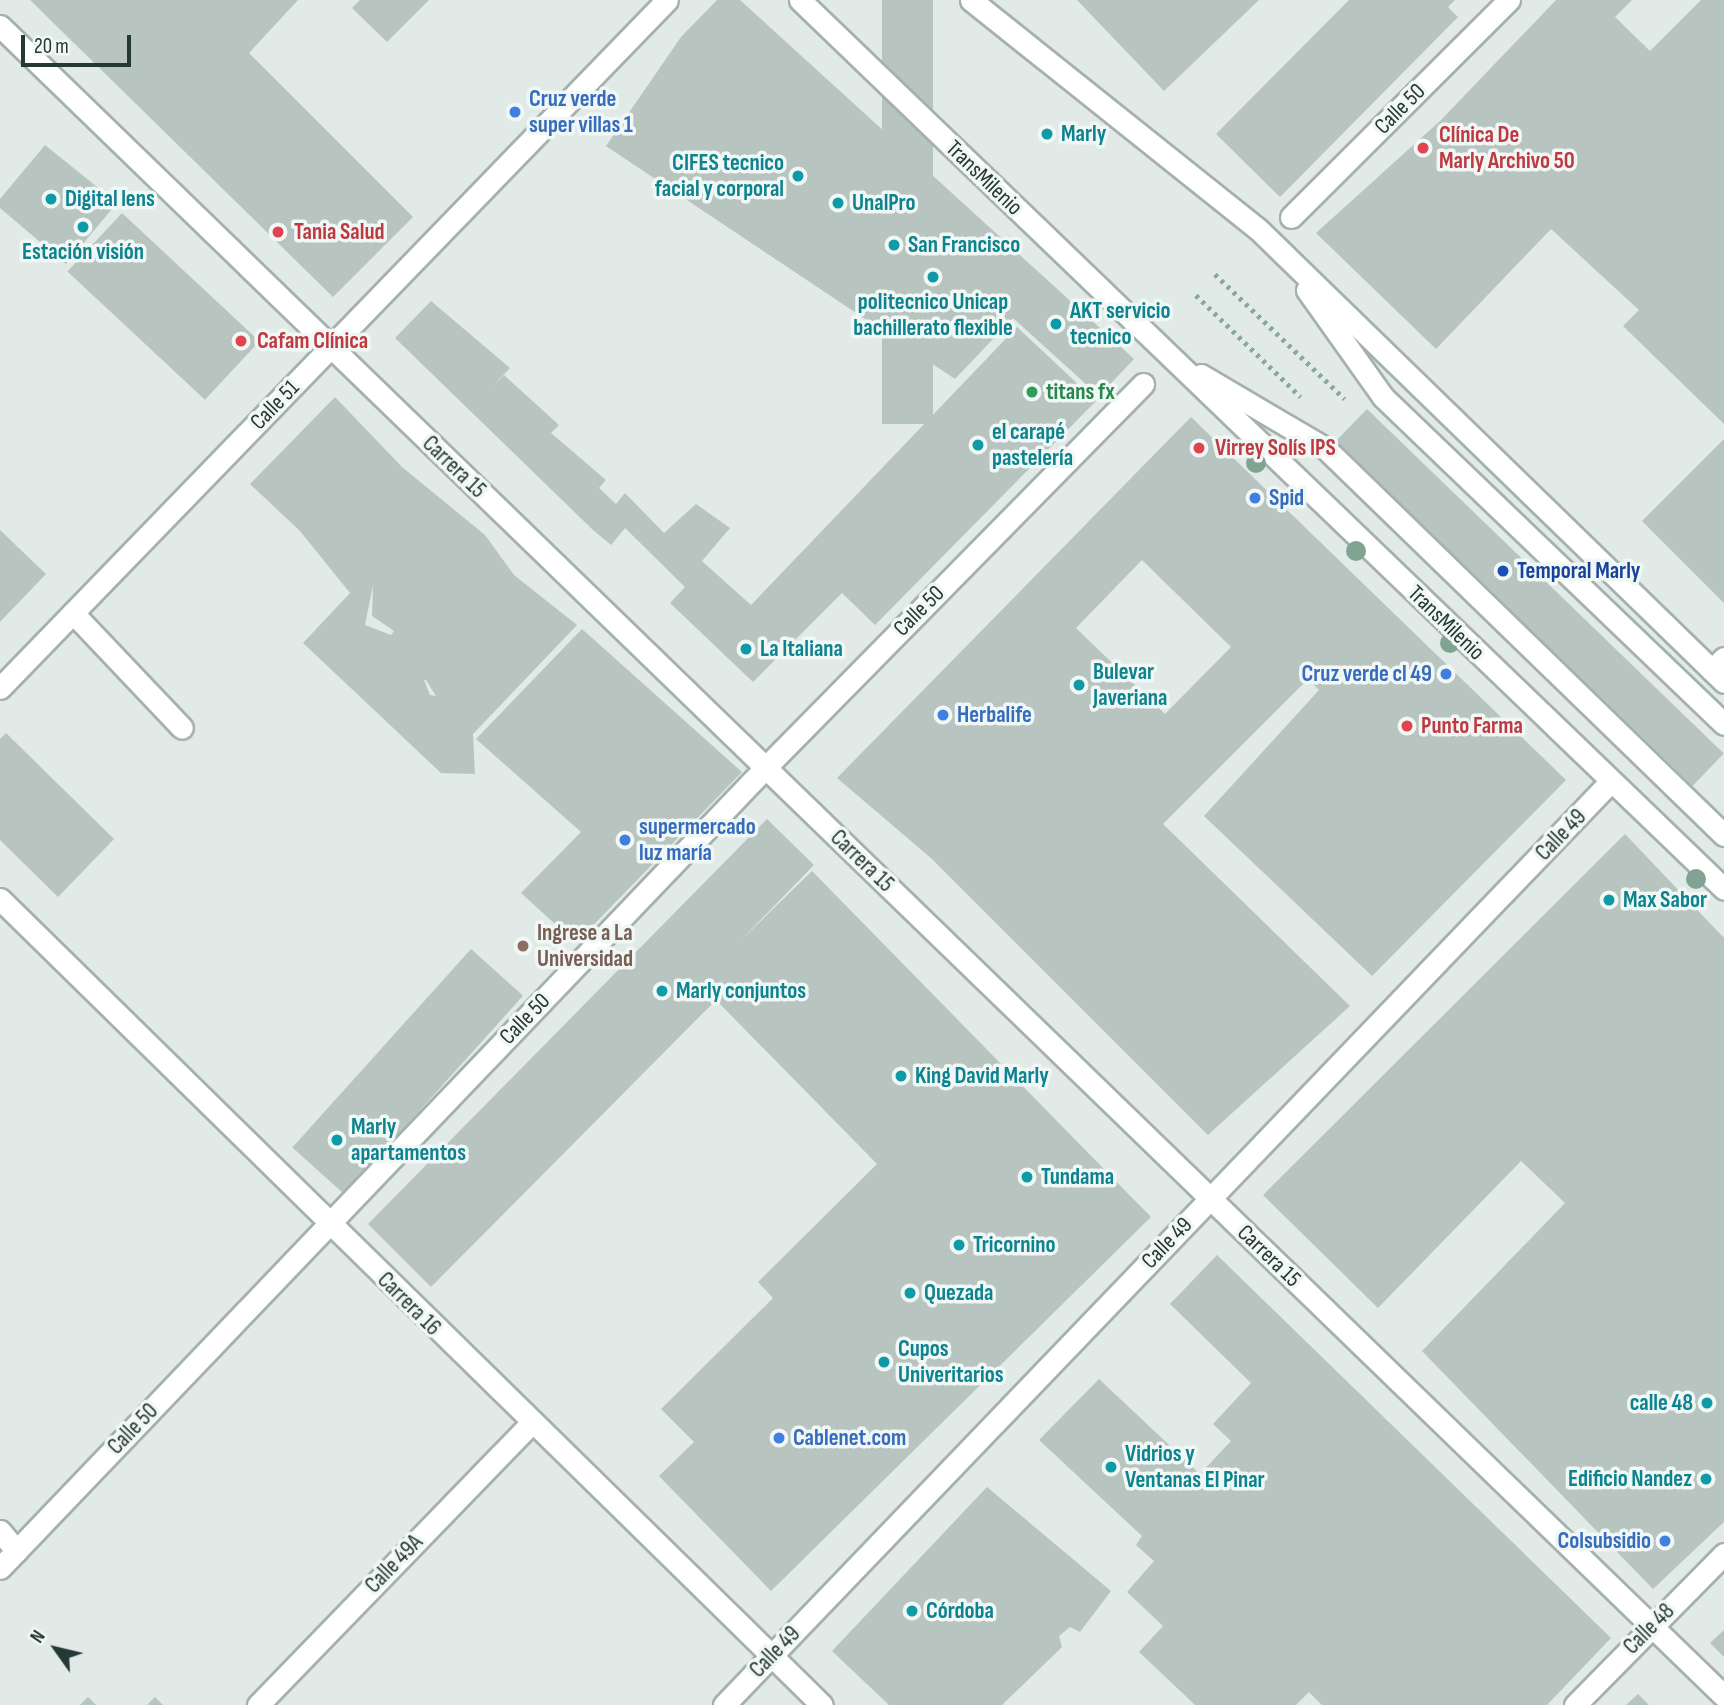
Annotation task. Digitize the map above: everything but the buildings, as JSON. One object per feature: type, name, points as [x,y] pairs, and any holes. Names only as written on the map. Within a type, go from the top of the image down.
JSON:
[{"type":"street","name":"Calle 51","points":[[0,688],[667,0]]},
{"type":"street","name":"TransMilenio","points":[[800,0],[1724,889]]},
{"type":"street","points":[[971,0],[1278,248],[1720,670]]},
{"type":"street","name":"Calle 50","points":[[1291,217],[1509,0]]},
{"type":"street","name":"Carrera 15","points":[[0,26],[1724,1696]]},
{"type":"street","points":[[1278,248],[1383,397],[1724,724]]},
{"type":"street","name":"TransMilenio","points":[[1169,356],[1325,448],[1724,835]]},
{"type":"street","name":"Calle 50","points":[[0,1568],[765,768],[1143,384]]},
{"type":"street","points":[[73,613],[182,728]]},
{"type":"street","name":"Calle 49","points":[[724,1705],[1611,781]]},
{"type":"street","name":"Carrera 16","points":[[0,899],[530,1424],[822,1705]]},
{"type":"street","name":"Calle 49A","points":[[258,1705],[530,1424]]},
{"type":"street","points":[[0,1531],[17,1551]]},
{"type":"street","name":"Calle 48","points":[[1574,1705],[1724,1554]]},
{"type":"path","points":[[1215,274],[1352,405]]},
{"type":"path","points":[[1196,295],[1311,406]]},
{"type":"place","name":"Cruz verde super villas 1","points":[[515,112]]},
{"type":"place","name":"Marly","points":[[1047,134]]},
{"type":"place","name":"Clínica De Marly Archivo 50","points":[[1423,148]]},
{"type":"place","name":"CIFES tecnico facial y corporal","points":[[798,176]]},
{"type":"place","name":"Digital lens","points":[[51,199]]},
{"type":"place","name":"UnalPro","points":[[838,203]]},
{"type":"place","name":"Estación visión","points":[[83,227]]},
{"type":"place","name":"Tania Salud","points":[[278,232]]},
{"type":"place","name":"San Francisco","points":[[894,245]]},
{"type":"place","name":"politecnico Unicap bachillerato flexible","points":[[933,277]]},
{"type":"place","name":"AKT servicio tecnico","points":[[1056,324]]},
{"type":"place","name":"Cafam Clínica","points":[[241,341]]},
{"type":"place","name":"titans fx","points":[[1032,392]]},
{"type":"place","name":"el carapé pastelería","points":[[978,445]]},
{"type":"place","name":"Virrey Solís IPS","points":[[1199,448]]},
{"type":"place","name":"Spid","points":[[1255,498]]},
{"type":"place","name":"Temporal Marly","points":[[1503,571]]},
{"type":"place","name":"La Italiana","points":[[746,649]]},
{"type":"place","name":"Cruz verde cl 49","points":[[1446,674]]},
{"type":"place","name":"Bulevar Javeriana","points":[[1079,685]]},
{"type":"place","name":"Herbalife","points":[[943,715]]},
{"type":"place","name":"Punto Farma","points":[[1407,726]]},
{"type":"place","name":"supermercado luz maría","points":[[625,840]]},
{"type":"place","name":"Max Sabor","points":[[1609,900]]},
{"type":"place","name":"Ingrese a La Universidad","points":[[523,946]]},
{"type":"place","name":"Marly conjuntos","points":[[662,991]]},
{"type":"place","name":"King David Marly","points":[[901,1076]]},
{"type":"place","name":"Marly apartamentos","points":[[337,1140]]},
{"type":"place","name":"Tundama","points":[[1027,1177]]},
{"type":"place","name":"Tricornino","points":[[959,1245]]},
{"type":"place","name":"Quezada","points":[[910,1293]]},
{"type":"place","name":"Cupos Univeritarios","points":[[884,1362]]},
{"type":"place","name":"calle 48","points":[[1707,1403]]},
{"type":"place","name":"Cablenet.com","points":[[779,1438]]},
{"type":"place","name":"Vidrios y Ventanas El Pinar","points":[[1111,1467]]},
{"type":"place","name":"Edificio Nandez","points":[[1706,1479]]},
{"type":"place","name":"Colsubsidio","points":[[1665,1541]]},
{"type":"place","name":"Córdoba","points":[[912,1611]]}]
